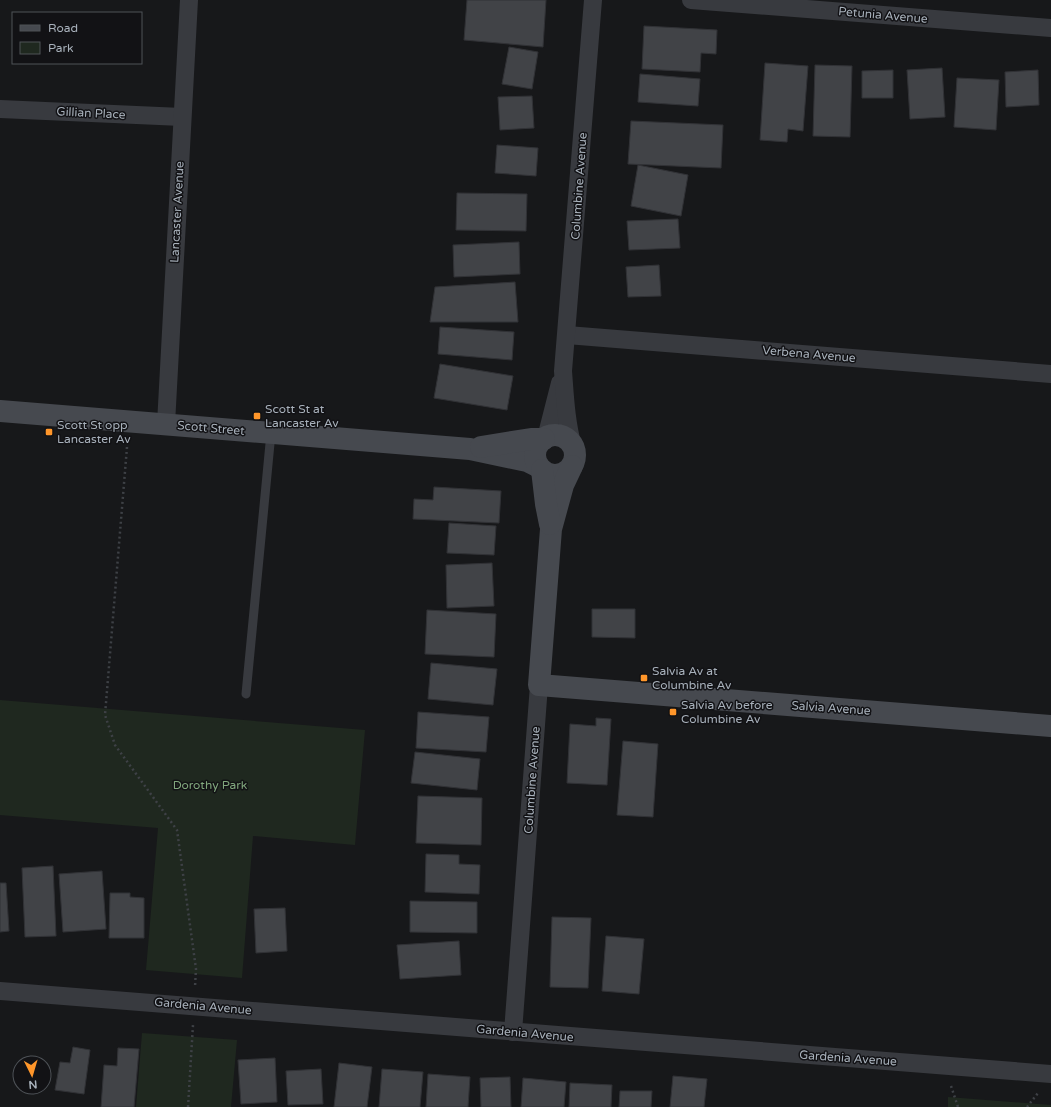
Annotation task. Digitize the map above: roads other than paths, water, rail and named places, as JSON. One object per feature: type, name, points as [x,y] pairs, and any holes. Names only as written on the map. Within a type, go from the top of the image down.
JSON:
[{"type":"street","name":"Lancaster Avenue","points":[[166,424],[189,0]]},
{"type":"street","name":"Columbine Avenue","points":[[545,439],[563,371],[567,335],[593,0]]},
{"type":"street","name":"Petunia Avenue","points":[[691,0],[1051,28]]},
{"type":"street","name":"Gillian Place","points":[[0,109],[182,117]]},
{"type":"street","name":"Verbena Avenue","points":[[567,335],[1051,374]]},
{"type":"street","name":"Columbine Avenue","points":[[513,1032],[551,529],[572,456],[566,417],[563,371]]},
{"type":"street","name":"Scott Street","points":[[0,411],[470,449],[527,461],[541,468]]},
{"type":"street","points":[[558,436],[564,438],[572,456],[567,471],[554,475],[541,468],[536,458],[536,452],[537,447],[545,439],[558,436]]},
{"type":"street","name":"Scott Street","points":[[470,449],[516,441],[545,439]]},
{"type":"street","name":"Columbine Avenue","points":[[541,468],[551,529]]},
{"type":"street","name":"Salvia Avenue","points":[[539,685],[1051,726]]},
{"type":"street","name":"Gardenia Avenue","points":[[0,991],[1051,1074]]},
{"type":"lane","points":[[246,694],[271,433]]},
{"type":"place","name":"Scott St at Lancaster Av","points":[[257,416]]},
{"type":"place","name":"Scott St opp Lancaster Av","points":[[49,432]]},
{"type":"place","name":"Salvia Av at Columbine Av","points":[[644,678]]},
{"type":"place","name":"Salvia Av before Columbine Av","points":[[673,712]]},
{"type":"park label","name":"Dorothy Park","points":[[210,785]]}]
